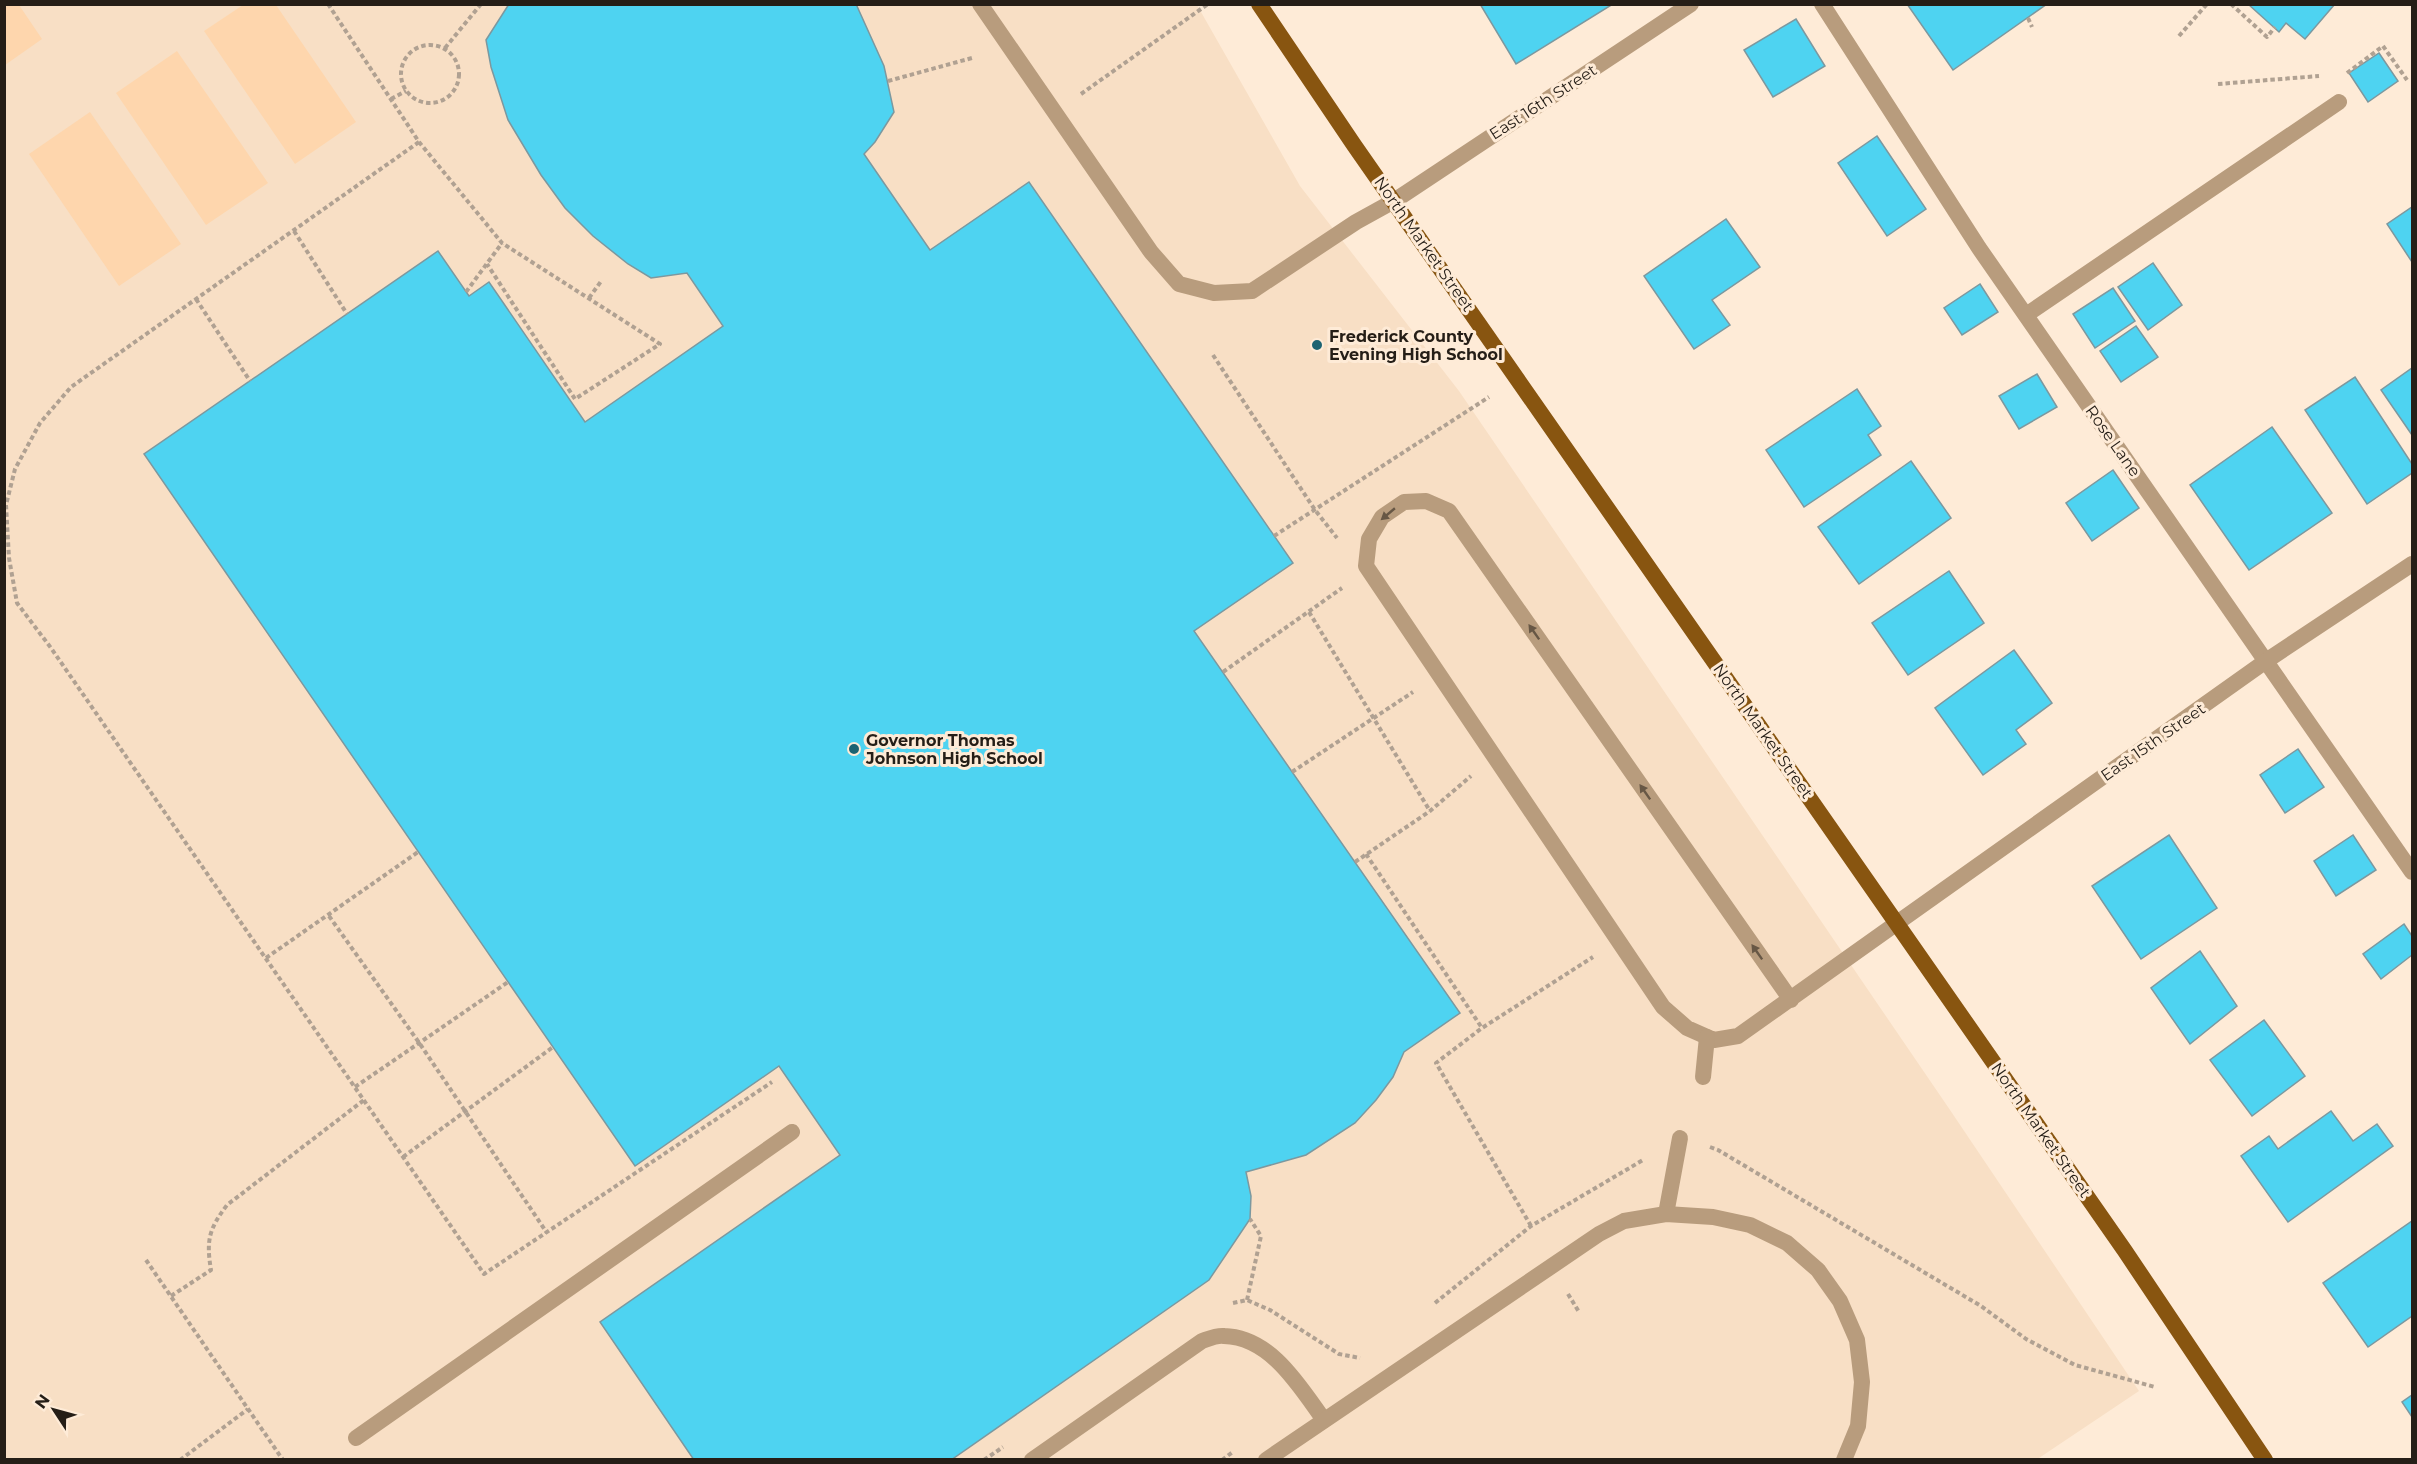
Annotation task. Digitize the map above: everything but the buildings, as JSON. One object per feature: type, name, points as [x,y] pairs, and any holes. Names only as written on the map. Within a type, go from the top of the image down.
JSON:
[{"type":"main road","name":"North Market Street","points":[[1259,4],[2125,1251],[2265,1460]]},
{"type":"street","name":"East 16th Street","points":[[980,4],[1151,252],[1179,284],[1214,293],[1252,291],[1356,222],[1394,201],[1691,4]]},
{"type":"street","name":"Rose Lane","points":[[1822,4],[1979,248],[2412,872]]},
{"type":"street","points":[[2026,315],[2339,102]]},
{"type":"street","points":[[1703,1077],[1707,1037],[1687,1028],[1663,1007],[1366,566],[1369,539],[1383,517],[1404,502],[1426,501],[1449,511],[1791,1000]]},
{"type":"street","name":"East 15th Street","points":[[1707,1037],[1714,1040],[1738,1036],[2266,662],[2412,564]]},
{"type":"street","points":[[356,1438],[792,1132]]},
{"type":"street","points":[[1666,1214],[1680,1138]]},
{"type":"street","points":[[1266,1460],[1599,1234],[1624,1221],[1666,1214],[1713,1217],[1750,1225],[1787,1243],[1818,1270],[1840,1301],[1857,1340],[1862,1382],[1858,1426],[1844,1460]]},
{"type":"street","points":[[1032,1460],[1202,1341],[1224,1335],[1249,1341],[1273,1357],[1291,1374],[1324,1420]]},
{"type":"path","points":[[328,4],[419,141],[502,243],[660,344],[575,399],[487,264]]},
{"type":"path","points":[[444,48],[481,4]]},
{"type":"path","points":[[1078,96],[1208,4]]},
{"type":"path","points":[[2179,36],[2206,4]]},
{"type":"path","points":[[2231,4],[2267,38],[2275,27]]},
{"type":"path","points":[[2028,18],[2032,27]]},
{"type":"path","points":[[425,45],[444,48],[458,63],[460,73],[455,91],[448,98],[431,104],[421,103],[406,91],[400,74],[407,55],[415,48],[425,45]]},
{"type":"path","points":[[2345,74],[2383,46],[2407,80]]},
{"type":"path","points":[[888,81],[972,58]]},
{"type":"path","points":[[2218,84],[2322,75]]},
{"type":"path","points":[[391,99],[406,91]]},
{"type":"path","points":[[419,141],[71,387],[40,423],[15,469],[6,505],[9,558],[17,603],[484,1274],[772,1082]]},
{"type":"path","points":[[294,231],[346,314]]},
{"type":"path","points":[[466,292],[502,243]]},
{"type":"path","points":[[589,298],[602,280]]},
{"type":"path","points":[[196,299],[250,381]]},
{"type":"path","points":[[1214,355],[1315,510],[1338,540]]},
{"type":"path","points":[[1274,536],[1489,397]]},
{"type":"path","points":[[1223,672],[1345,586]]},
{"type":"path","points":[[1309,612],[1430,811]]},
{"type":"path","points":[[1292,772],[1416,690]]},
{"type":"path","points":[[1355,862],[1430,811],[1473,774]]},
{"type":"path","points":[[266,958],[418,852]]},
{"type":"path","points":[[1366,854],[1482,1028]]},
{"type":"path","points":[[329,916],[420,1044],[547,1233]]},
{"type":"path","points":[[1596,955],[1482,1028],[1436,1063],[1531,1226],[1680,1138],[1718,1150],[1981,1306],[2026,1339],[2075,1365],[2156,1387]]},
{"type":"path","points":[[355,1087],[508,982]]},
{"type":"path","points":[[403,1157],[553,1047]]},
{"type":"path","points":[[171,1296],[211,1270],[207,1247],[212,1225],[227,1205],[364,1100]]},
{"type":"path","points":[[1247,1300],[1261,1236],[1250,1219]]},
{"type":"path","points":[[146,1260],[283,1460]]},
{"type":"path","points":[[180,1460],[248,1409]]},
{"type":"shaded area","name":"Governor Thomas Johnson High School","points":[[5,4],[1197,5],[1300,186],[1459,391],[2139,1391],[2036,1460],[5,1460]]},
{"type":"shaded area","points":[[5,4],[19,5],[42,39],[5,65]]},
{"type":"shaded area","points":[[243,5],[276,5],[356,122],[295,164],[204,31]]},
{"type":"shaded area","points":[[177,51],[268,183],[206,225],[116,93]]},
{"type":"shaded area","points":[[90,112],[181,244],[119,286],[29,154]]},
{"type":"place","name":"Frederick County Evening High School","points":[[1317,345]]},
{"type":"place","name":"Governor Thomas Johnson High School","points":[[854,749]]}]
